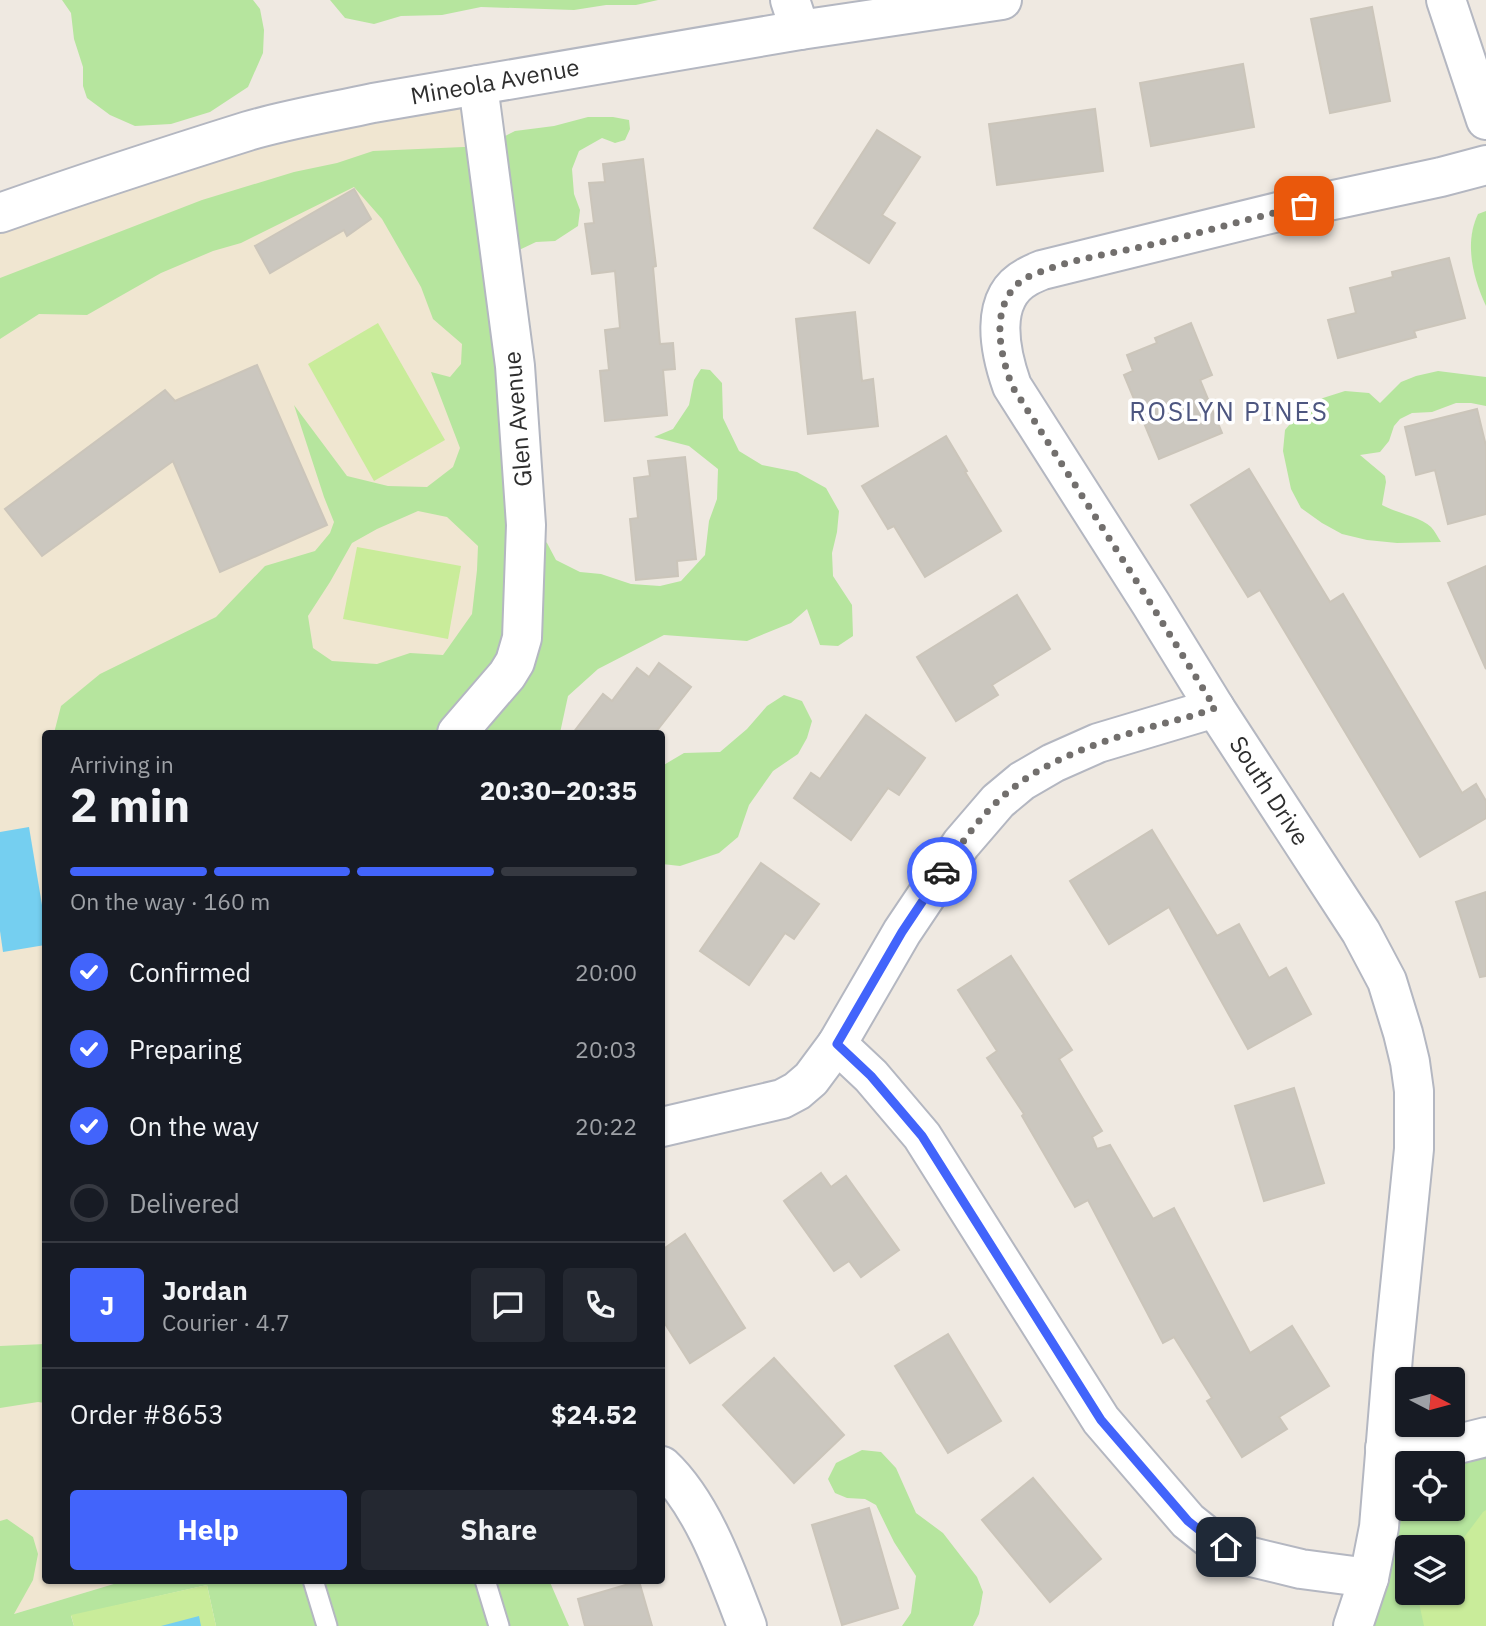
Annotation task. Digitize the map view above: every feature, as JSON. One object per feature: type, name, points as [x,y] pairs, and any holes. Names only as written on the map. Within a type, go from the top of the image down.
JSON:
[{"type":"street","name":"Mineola Avenue","points":[[0,213],[248,131],[351,108],[478,85],[795,15],[1002,0]]},
{"type":"street","points":[[1447,0],[1486,120]]},
{"type":"street","name":"Glen Avenue","points":[[460,730],[515,662],[524,620],[526,525],[518,391],[478,85]]},
{"type":"street","name":"South Drive","points":[[1353,1626],[1369,1578],[1379,1527],[1394,1342],[1414,1149],[1414,1091],[1410,1062],[1387,981],[1362,932],[1215,708],[1012,386],[1004,364],[1000,340],[1001,321],[1007,296],[1015,286],[1026,277],[1042,270],[1282,211],[1486,165]]},
{"type":"street","points":[[665,1126],[782,1099],[811,1079],[837,1044],[902,932],[961,844],[998,800],[1053,763],[1098,743],[1215,708]]},
{"type":"street","points":[[837,1044],[871,1076],[922,1136],[1101,1420],[1188,1521],[1213,1541],[1238,1554],[1301,1569],[1369,1578]]},
{"type":"street","points":[[1385,1448],[1438,1449],[1486,1437]]},
{"type":"street","points":[[665,1469],[706,1528],[747,1626]]},
{"type":"lane","points":[[314,1584],[327,1626]]},
{"type":"lane","points":[[486,1584],[499,1626]]},
{"type":"shaded area","points":[[478,85],[518,385],[458,730],[42,730],[42,1584],[114,1584],[0,1618],[0,213]]},
{"type":"green space","points":[[62,0],[253,0],[260,9],[264,30],[263,53],[248,87],[210,112],[171,124],[135,126],[110,115],[87,98],[71,13]]},
{"type":"green space","points":[[330,0],[658,0],[636,5],[606,5],[574,10],[481,7],[442,15],[401,16],[374,24],[345,18]]},
{"type":"green space","points":[[588,117],[629,120],[630,129],[625,140],[615,143],[602,138],[579,151],[572,169],[574,194],[580,210],[578,226],[555,241],[536,242],[517,251],[526,525],[547,543],[556,560],[580,572],[601,574],[631,584],[660,586],[681,581],[705,555],[709,521],[717,499],[718,469],[689,446],[654,437],[673,429],[689,405],[694,380],[701,369],[710,370],[722,383],[723,418],[739,451],[762,465],[797,472],[826,488],[839,511],[832,553],[833,576],[852,605],[853,636],[838,646],[820,645],[807,609],[791,623],[747,641],[664,635],[598,669],[568,696],[561,730],[55,730],[61,706],[100,674],[216,617],[265,566],[315,551],[330,533],[334,522],[294,405],[347,476],[388,486],[427,487],[453,467],[460,448],[431,372],[450,377],[461,364],[462,344],[433,319],[421,287],[382,219],[354,187],[241,243],[213,251],[161,273],[87,315],[39,314],[0,339],[0,278],[202,200],[294,172],[337,163],[373,151],[486,146],[515,131],[554,126]],"holes":[[[418,511],[447,517],[478,546],[472,614],[443,655],[410,653],[377,664],[332,661],[313,648],[308,616],[352,543]]]},
{"type":"green space","points":[[1486,211],[1486,306],[1477,284],[1471,248],[1478,214]]},
{"type":"green space","points":[[378,323],[445,440],[374,481],[308,364]]},
{"type":"green space","points":[[1438,371],[1486,377],[1486,406],[1456,403],[1432,412],[1412,413],[1400,419],[1394,426],[1389,441],[1380,452],[1360,455],[1385,476],[1382,505],[1427,524],[1441,542],[1397,543],[1342,534],[1301,508],[1291,489],[1283,451],[1285,430],[1300,412],[1323,398],[1345,391],[1369,393],[1380,403],[1401,382]]},
{"type":"green space","points":[[357,547],[461,566],[448,639],[343,619]]},
{"type":"green space","points":[[784,695],[802,701],[812,721],[798,754],[773,771],[749,805],[738,837],[719,853],[680,866],[665,864],[665,764],[684,753],[720,752],[747,729],[767,706]]},
{"type":"green space","points":[[42,1344],[42,1403],[0,1408],[0,1346]]},
{"type":"green space","points":[[1486,1437],[1486,1626],[1353,1626],[1385,1448]]},
{"type":"green space","points":[[862,1450],[881,1452],[896,1468],[916,1513],[943,1533],[977,1577],[983,1592],[979,1614],[973,1626],[902,1626],[911,1613],[916,1576],[894,1542],[876,1505],[865,1499],[847,1498],[835,1493],[828,1479],[836,1463]]},
{"type":"green space","points":[[1486,1510],[1486,1626],[1424,1626],[1420,1605],[1465,1605],[1465,1536]]},
{"type":"green space","points":[[7,1519],[33,1537],[38,1554],[33,1580],[14,1614],[114,1584],[551,1584],[569,1626],[216,1626],[207,1585],[71,1616],[74,1626],[0,1626],[0,1521]]},
{"type":"green space","points":[[207,1585],[216,1626],[74,1626],[71,1615]]},
{"type":"water","points":[[29,827],[42,905],[42,946],[3,952],[0,931],[0,832]]},
{"type":"water","points":[[199,1616],[201,1626],[161,1626]]},
{"type":"building","points":[[1372,7],[1390,101],[1330,113],[1311,19]]},
{"type":"building","points":[[1243,64],[1254,127],[1151,146],[1140,83]]},
{"type":"building","points":[[1095,109],[1103,171],[997,185],[989,124]]},
{"type":"building","points":[[877,130],[920,157],[882,215],[895,223],[869,263],[814,228]]},
{"type":"building","points":[[643,159],[656,266],[653,267],[660,344],[673,343],[675,369],[663,370],[667,415],[605,421],[600,371],[609,370],[605,330],[620,328],[615,271],[592,274],[585,224],[594,223],[589,183],[605,182],[603,164]]},
{"type":"building","points":[[354,189],[371,219],[347,236],[344,230],[270,273],[255,246]]},
{"type":"building","points":[[1449,258],[1465,318],[1414,331],[1416,337],[1338,358],[1328,320],[1356,313],[1350,288],[1393,277],[1392,272]]},
{"type":"building","points":[[855,312],[862,381],[873,379],[878,426],[808,434],[796,319]]},
{"type":"building","points":[[1191,323],[1212,375],[1200,380],[1222,433],[1159,459],[1124,375],[1133,371],[1127,355],[1157,343],[1155,338]]},
{"type":"building","points":[[257,365],[327,525],[220,572],[173,461],[42,556],[5,509],[165,390],[175,401]]},
{"type":"building","points":[[1477,409],[1486,446],[1486,514],[1448,524],[1435,470],[1416,475],[1405,427]]},
{"type":"building","points":[[946,436],[1001,531],[925,577],[894,526],[888,529],[862,486]]},
{"type":"building","points":[[685,457],[696,559],[677,561],[678,576],[636,580],[630,519],[638,518],[634,478],[650,476],[648,461]]},
{"type":"building","points":[[1249,469],[1330,602],[1343,594],[1462,793],[1476,784],[1486,801],[1486,818],[1420,857],[1260,590],[1248,597],[1191,505]]},
{"type":"building","points":[[1486,566],[1486,669],[1448,583]]},
{"type":"building","points":[[1017,595],[1050,649],[992,685],[998,695],[956,721],[917,657]]},
{"type":"building","points":[[659,663],[691,687],[657,730],[575,730],[603,694],[612,701],[637,668],[649,677]]},
{"type":"building","points":[[866,715],[925,758],[899,795],[888,788],[851,840],[794,798],[811,773],[820,779]]},
{"type":"building","points":[[1152,830],[1217,936],[1239,924],[1269,978],[1286,968],[1311,1014],[1248,1049],[1169,907],[1109,944],[1070,881]]},
{"type":"building","points":[[761,863],[819,904],[794,939],[785,933],[749,985],[700,951]]},
{"type":"building","points":[[1486,892],[1486,976],[1480,977],[1456,902]]},
{"type":"building","points":[[1011,956],[1072,1050],[1059,1059],[1102,1131],[1092,1137],[1097,1149],[1110,1145],[1153,1219],[1174,1208],[1250,1353],[1292,1326],[1329,1386],[1279,1417],[1287,1429],[1242,1457],[1207,1401],[1212,1398],[1174,1337],[1163,1343],[1088,1200],[1075,1207],[1022,1116],[1024,1114],[987,1058],[997,1051],[958,990]]},
{"type":"building","points":[[1294,1088],[1324,1183],[1264,1201],[1235,1106]]},
{"type":"building","points":[[821,1173],[831,1187],[846,1176],[899,1250],[861,1277],[849,1261],[834,1271],[784,1201]]},
{"type":"building","points":[[685,1234],[745,1328],[690,1363],[665,1324],[665,1248]]},
{"type":"building","points":[[948,1334],[1001,1421],[948,1453],[895,1366]]},
{"type":"building","points":[[774,1358],[844,1435],[794,1483],[723,1405]]},
{"type":"building","points":[[1033,1478],[1101,1559],[1050,1602],[982,1520]]},
{"type":"building","points":[[869,1508],[898,1608],[842,1625],[812,1525]]},
{"type":"building","points":[[629,1584],[640,1584],[652,1626],[585,1626],[578,1599]]},
{"type":"way so far","points":[[942,872],[961,844],[998,800],[1023,781],[1053,763],[1098,743],[1215,708],[1012,386],[1004,364],[1000,340],[1007,296],[1026,277],[1042,270],[1304,206]]},
{"type":"district","name":"ROSLYN PINES","points":[[1229,412]]},
{"type":"route","points":[[942,872],[902,932],[837,1044],[871,1076],[922,1136],[1101,1420],[1188,1521],[1213,1541],[1226,1547]]}]
